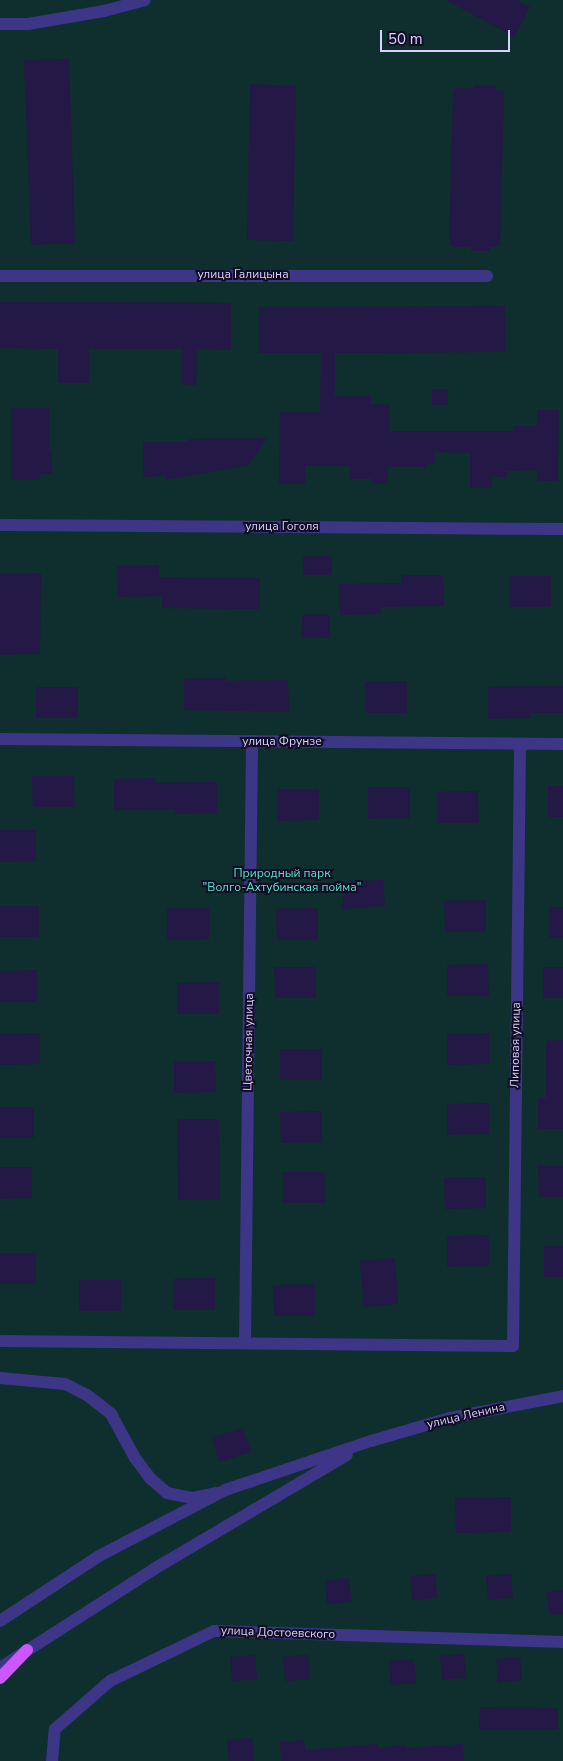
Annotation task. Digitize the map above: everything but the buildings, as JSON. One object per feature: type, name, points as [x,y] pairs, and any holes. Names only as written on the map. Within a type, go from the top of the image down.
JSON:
[{"type":"main road","points":[[0,1678],[27,1650]]},
{"type":"street","points":[[0,24],[28,24],[104,11],[145,0]]},
{"type":"street","name":"улица Галицына","points":[[0,276],[487,276]]},
{"type":"street","name":"улица Гоголя","points":[[0,525],[563,528]]},
{"type":"street","name":"улица Фрунзе","points":[[0,739],[563,744]]},
{"type":"street","name":"Цветочная улица","points":[[245,1343],[252,741]]},
{"type":"street","name":"Липовая улица","points":[[245,1343],[513,1346],[520,744]]},
{"type":"street","points":[[0,1341],[245,1343]]},
{"type":"street","points":[[0,1378],[65,1384],[87,1395],[111,1414],[135,1458],[151,1479],[167,1494],[192,1498],[225,1490],[371,1441]]},
{"type":"street","name":"улица Ленина","points":[[371,1441],[450,1418],[563,1396]]},
{"type":"street","points":[[0,1668],[154,1569],[371,1441]]},
{"type":"street","points":[[0,1621],[99,1556],[225,1490]]},
{"type":"street","name":"улица Достоевского","points":[[52,1761],[55,1729],[110,1681],[214,1631],[563,1642]]},
{"type":"green space","name":"Природный парк \"Волго-Ахтубинская пойма\"","points":[[0,0],[563,0],[563,1761],[0,1761]]}]
